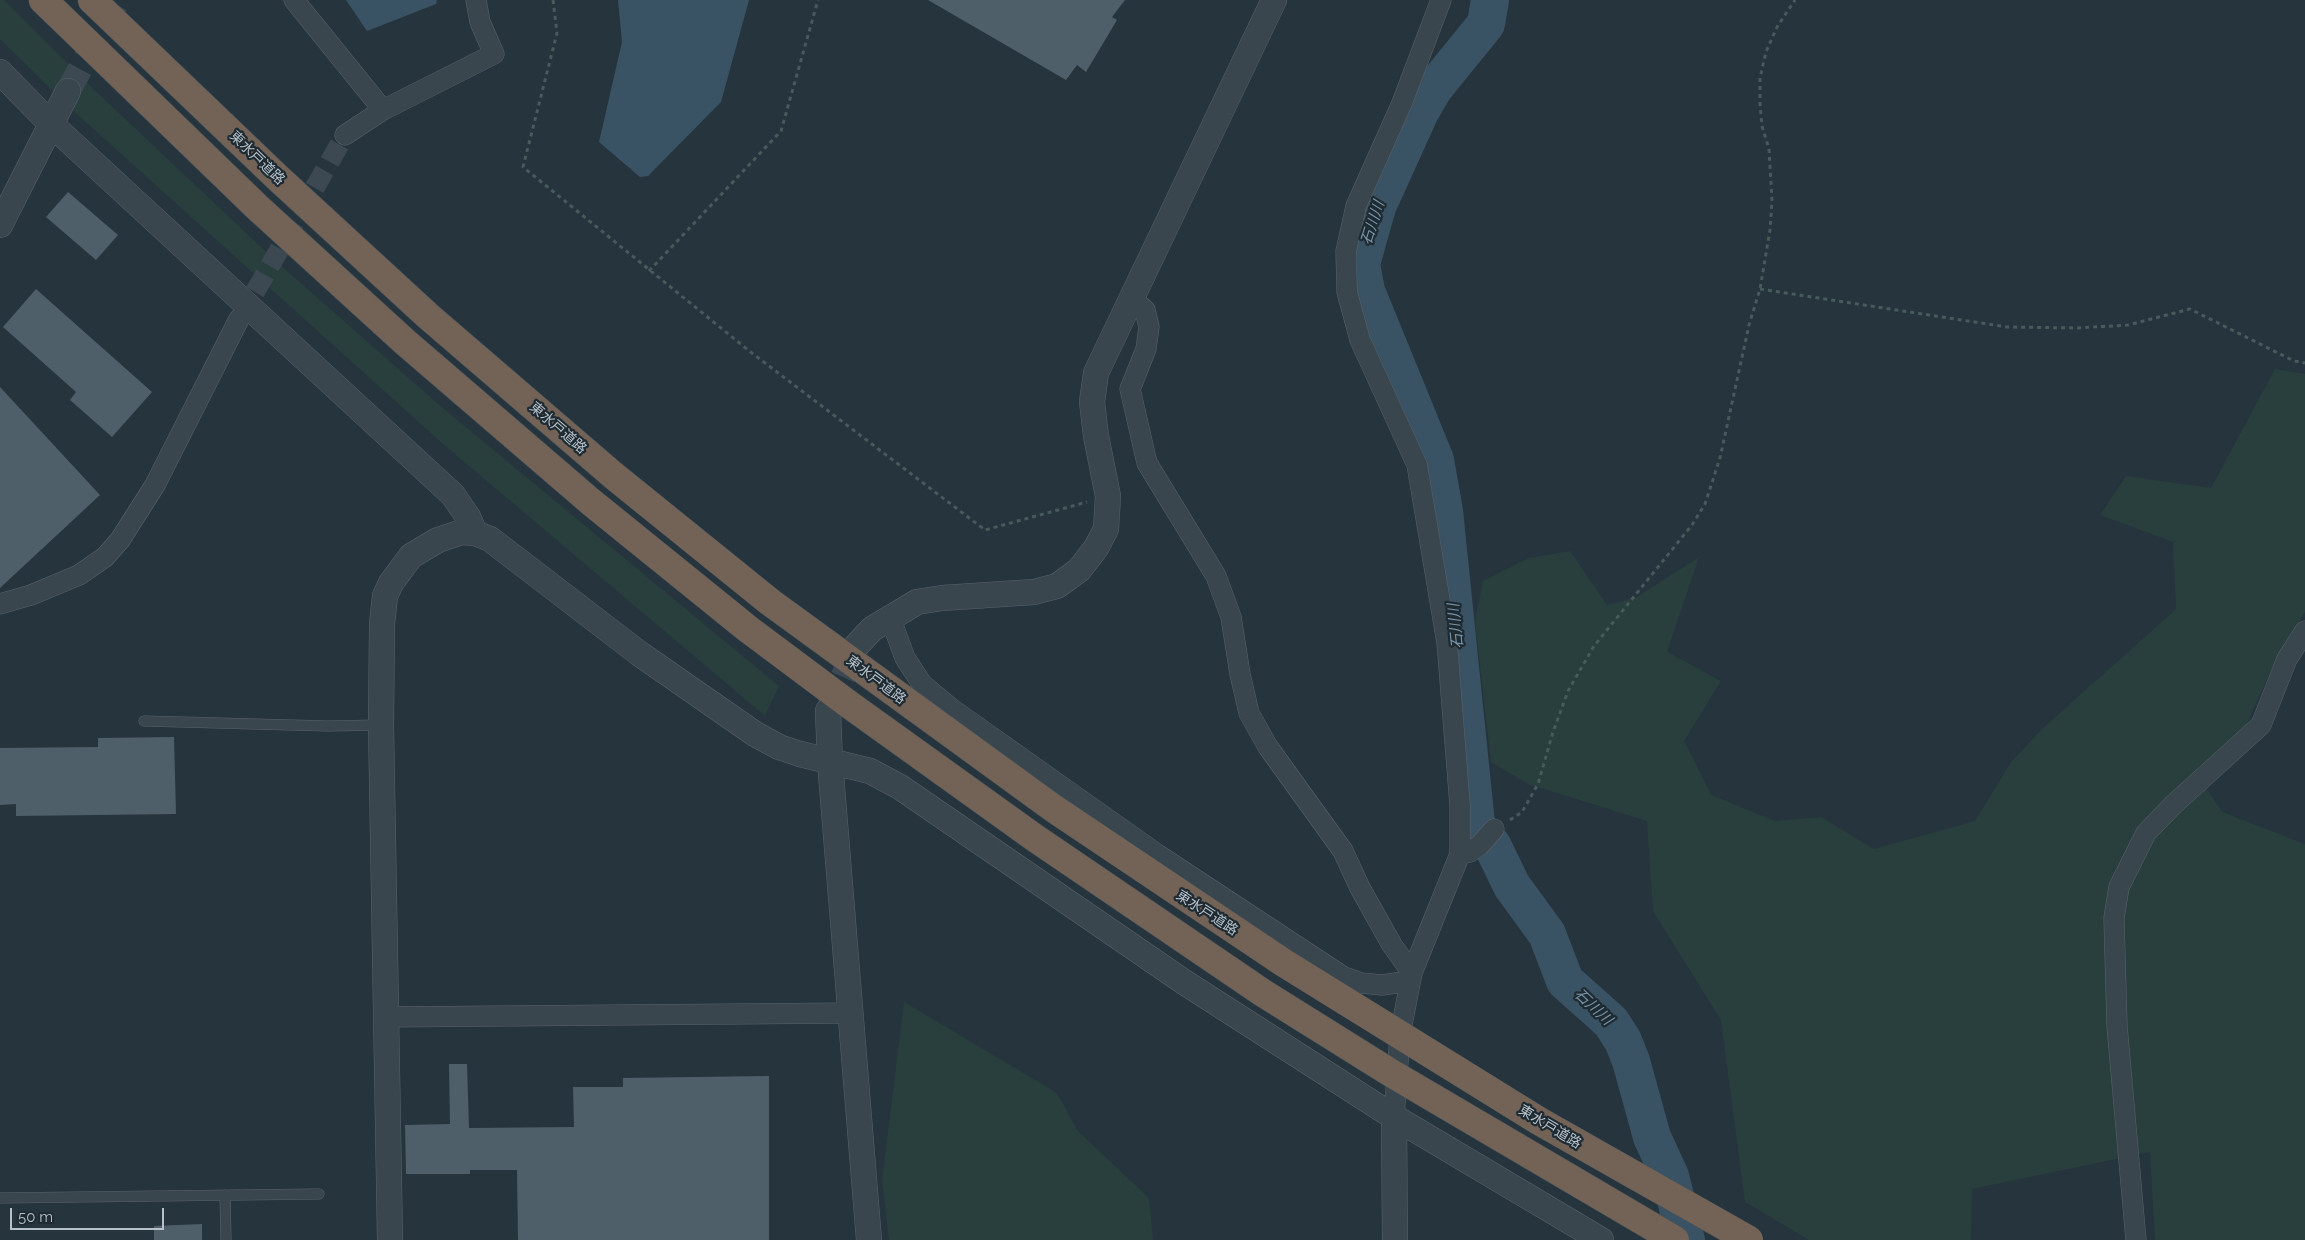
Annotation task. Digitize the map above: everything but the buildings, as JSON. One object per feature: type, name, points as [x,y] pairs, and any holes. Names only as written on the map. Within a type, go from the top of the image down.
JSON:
[{"type":"highway","points":[[43,0],[257,208],[404,342],[606,514],[748,629],[838,707],[1263,993],[1391,1073],[1675,1240]]},
{"type":"highway","name":"東水戸道路","points":[[92,0],[278,178],[428,316],[614,476],[770,602],[859,657],[1053,808],[1284,963],[1539,1121],[1749,1240]]},
{"type":"street","points":[[294,0],[383,110]]},
{"type":"street","points":[[345,135],[383,110],[494,54],[480,22],[476,0]]},
{"type":"street","points":[[859,657],[872,629],[917,602],[942,598],[1034,592],[1057,586],[1079,570],[1096,548],[1106,529],[1108,496],[1096,436],[1092,402],[1096,374],[1274,0]]},
{"type":"street","points":[[1395,1240],[1394,1117],[1400,1035],[1411,977],[1460,854],[1460,806],[1447,643],[1418,465],[1360,340],[1347,292],[1346,251],[1356,206],[1402,103],[1441,0]]},
{"type":"street","points":[[0,72],[52,124],[453,495],[468,517],[475,533]]},
{"type":"street","points":[[0,225],[68,91]]},
{"type":"street","points":[[1131,298],[1145,310],[1149,327],[1146,349],[1130,389],[1147,463],[1216,576],[1231,617],[1240,674],[1249,713],[1268,747],[1343,851],[1364,896],[1411,977]]},
{"type":"street","points":[[0,604],[32,595],[80,575],[105,557],[120,540],[155,485],[239,319]]},
{"type":"street","points":[[390,1240],[381,725],[382,624],[386,596],[391,583],[411,556],[423,547],[450,535],[462,532],[475,533],[490,539],[640,654],[755,734],[779,747],[870,771],[900,787],[1184,982],[1394,1117],[1601,1240]]},
{"type":"street","points":[[890,617],[905,658],[922,684],[952,708],[1158,854],[1344,977],[1361,983],[1382,986],[1411,977]]},
{"type":"street","points":[[2136,1240],[2117,1026],[2114,918],[2119,887],[2146,834],[2174,804],[2261,725],[2287,659],[2305,631]]},
{"type":"street","points":[[838,707],[830,762],[869,1240]]},
{"type":"street","points":[[1460,854],[1470,852],[1480,845],[1494,829]]},
{"type":"street","points":[[385,1017],[851,1013]]},
{"type":"lane","points":[[144,722],[328,726],[381,725]]},
{"type":"lane","points":[[0,1198],[319,1194]]},
{"type":"lane","points":[[225,1195],[226,1240]]},
{"type":"path","points":[[553,0],[557,33],[523,166],[748,350],[985,530],[1108,496]]},
{"type":"path","points":[[650,271],[781,131],[818,0]]},
{"type":"path","points":[[1494,829],[1522,812],[1538,784],[1553,732],[1568,691],[1594,646],[1692,525],[1705,504],[1720,458],[1749,325],[1760,290],[1770,230],[1772,201],[1769,149],[1762,126],[1760,78],[1766,52],[1777,27],[1795,0]]},
{"type":"path","points":[[1760,290],[2007,327],[2078,328],[2128,325],[2190,309],[2294,361],[2305,363]]},
{"type":"green space","points":[[0,0],[4,0],[84,80],[279,264],[444,409],[779,686],[765,716],[443,444],[69,107],[0,39]]},
{"type":"green space","points":[[2275,369],[2305,374],[2305,612],[2272,669],[2246,725],[2195,771],[2222,812],[2305,844],[2305,1240],[2155,1240],[2150,1152],[1972,1189],[1971,1240],[1809,1240],[1745,1202],[1721,1020],[1653,911],[1647,821],[1528,784],[1491,762],[1475,621],[1483,581],[1529,558],[1570,551],[1607,605],[1637,597],[1699,557],[1667,652],[1721,681],[1684,741],[1711,795],[1775,821],[1821,817],[1874,849],[1975,821],[2011,762],[2042,729],[2176,609],[2173,542],[2100,515],[2126,476],[2211,488]]},
{"type":"green space","points":[[904,1002],[1057,1093],[1078,1131],[1149,1198],[1153,1240],[889,1240],[882,1180]]},
{"type":"water","points":[[346,0],[437,0],[436,4],[367,31]]},
{"type":"water","points":[[618,0],[749,0],[721,102],[648,176],[640,177],[599,142],[622,42]]},
{"type":"waterway","name":"石川川","points":[[1490,0],[1486,24],[1434,88],[1420,112],[1377,207],[1361,264],[1366,291],[1435,460],[1444,511],[1476,824],[1492,845],[1512,886],[1547,934],[1565,981],[1611,1022],[1623,1041],[1631,1061],[1652,1137],[1670,1176],[1686,1240]]},
{"type":"tunnel","points":[[68,91],[118,0]]},
{"type":"tunnel","points":[[240,318],[345,135]]},
{"type":"tunnel","points":[[828,711],[857,645]]}]
